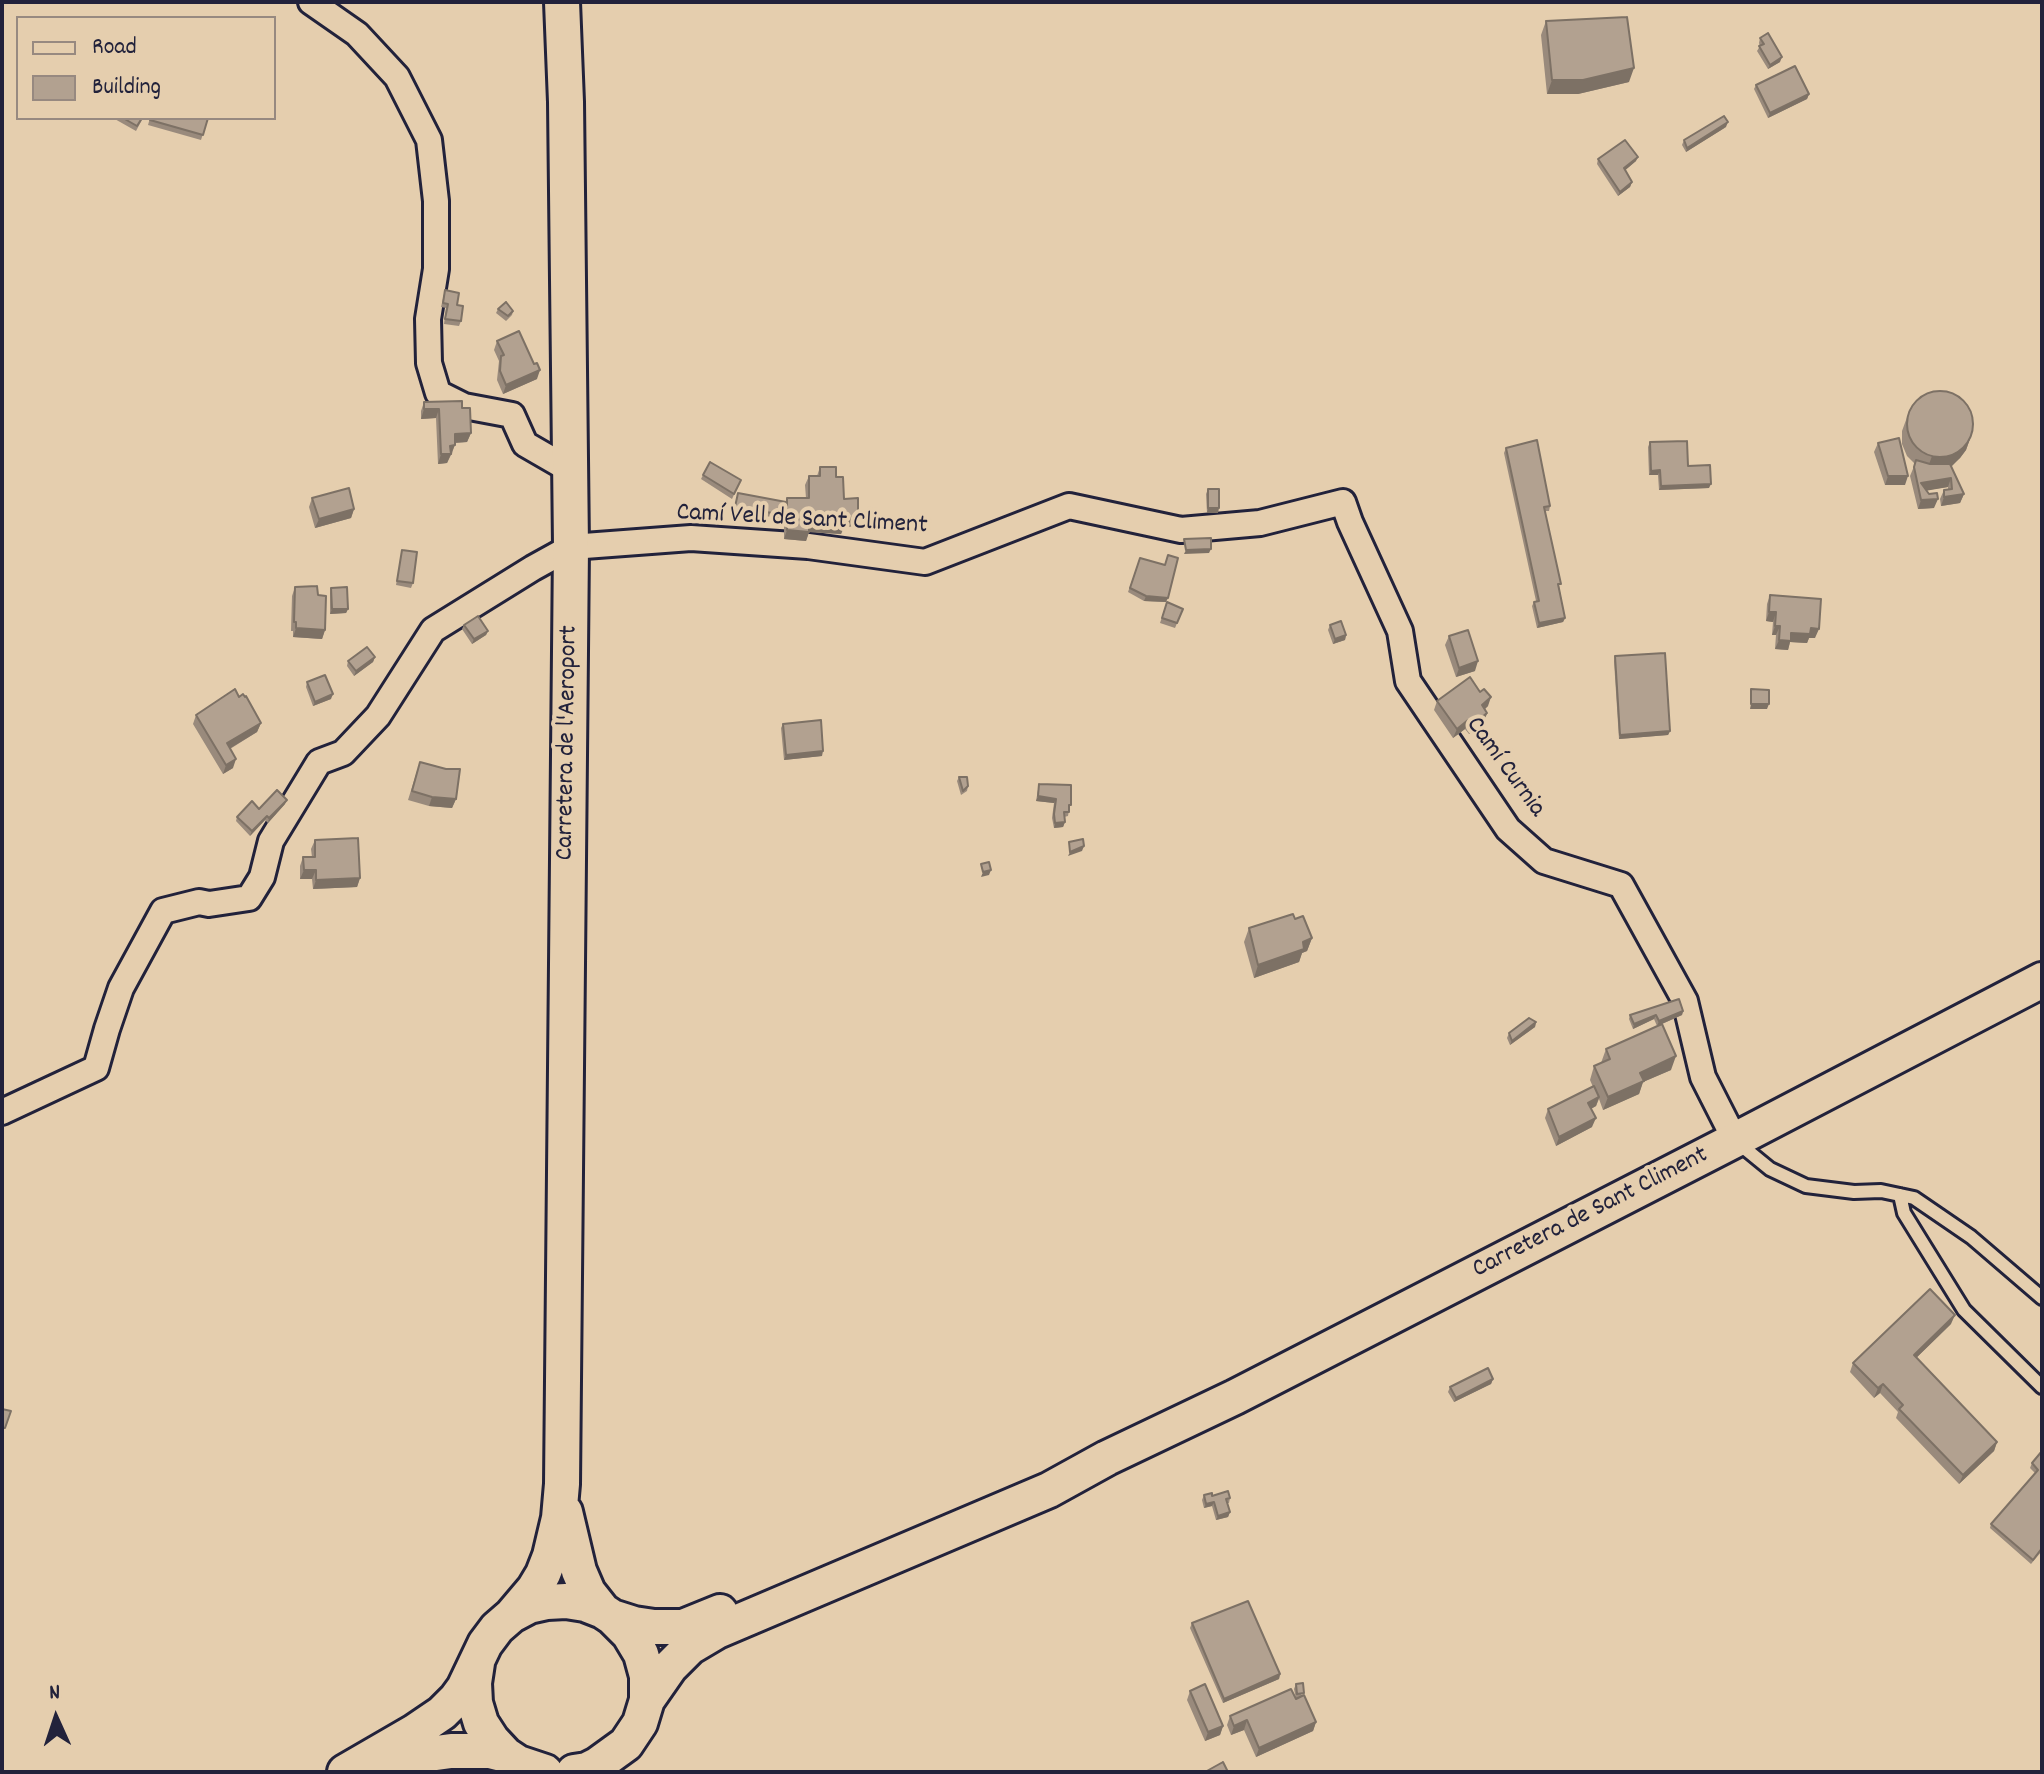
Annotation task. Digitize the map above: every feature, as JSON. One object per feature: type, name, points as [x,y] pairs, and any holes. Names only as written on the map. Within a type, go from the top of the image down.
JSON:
[{"type":"main road","name":"Carretera de l'Aeroport","points":[[562,2],[571,547],[562,1484]]},
{"type":"main road","name":"Carretera de Sant Climent","points":[[1107,1458],[1235,1397],[2042,980]]},
{"type":"main road","points":[[512,1615],[529,1606],[566,1601],[585,1604],[634,1624],[683,1627],[1042,1478],[1107,1458]]},
{"type":"main road","points":[[647,1700],[670,1667],[690,1647],[717,1631],[1049,1490],[1107,1458]]},
{"type":"main road","points":[[562,1484],[566,1520],[579,1571],[588,1592],[629,1634],[641,1654],[647,1676],[647,1700],[640,1723],[626,1744],[588,1770]]},
{"type":"main road","points":[[345,1772],[442,1713],[464,1688],[485,1644],[534,1589],[543,1574],[559,1518],[562,1484]]},
{"type":"main road","points":[[477,1663],[474,1693],[481,1723],[492,1740],[523,1765]]},
{"type":"main road","points":[[373,1772],[429,1754],[451,1751],[490,1751],[523,1765]]},
{"type":"street","points":[[311,2],[357,34],[397,77],[429,140],[436,201],[436,269],[428,319],[429,363],[438,393],[464,406],[512,415],[525,444],[570,470]]},
{"type":"street","name":"Camí Vell de Sant Climent","points":[[2,1112],[96,1068],[121,988],[163,911],[199,902],[209,904],[249,898],[262,877],[271,841],[319,762],[343,753],[378,716],[433,630],[571,547],[691,538],[808,546],[925,562],[1069,506],[1181,530],[1260,523],[1343,502]]},
{"type":"street","name":"Camí Curnia","points":[[1343,502],[1400,631],[1408,681],[1508,829],[1544,861],[1621,885],[1685,1001],[1703,1077],[1735,1140]]},
{"type":"lane","points":[[1735,1140],[1770,1169],[1806,1186],[1854,1192],[1881,1191],[1914,1198],[1971,1237],[2042,1298]]},
{"type":"lane","points":[[1900,1195],[1904,1213],[1964,1310],[2042,1387]]},
{"type":"building","points":[[1627,17],[1634,68],[1583,80],[1552,80],[1546,21]]},
{"type":"building","points":[[1768,33],[1782,57],[1770,65],[1759,46],[1764,44],[1760,38]]},
{"type":"building","points":[[1795,66],[1809,94],[1770,113],[1756,85]]},
{"type":"building","points":[[1724,116],[1728,122],[1687,148],[1684,140]]},
{"type":"building","points":[[126,120],[141,120],[137,126]]},
{"type":"building","points":[[150,120],[207,120],[203,135]]},
{"type":"building","points":[[1625,140],[1638,157],[1624,168],[1632,182],[1620,192],[1598,159]]},
{"type":"building","points":[[445,290],[459,293],[457,305],[463,306],[461,321],[445,319],[448,304],[443,303]]},
{"type":"building","points":[[506,302],[513,311],[508,316],[498,309]]},
{"type":"building","points":[[519,331],[534,364],[537,363],[540,370],[506,385],[500,371],[501,356],[504,355],[497,341]]},
{"type":"building","points":[[1940,391],[1953,394],[1963,401],[1970,411],[1973,424],[1970,437],[1963,447],[1953,454],[1940,457],[1927,454],[1917,447],[1910,437],[1907,424],[1910,411],[1917,401],[1927,394]]},
{"type":"building","points":[[462,401],[462,408],[470,408],[471,433],[455,434],[455,445],[450,446],[451,454],[441,454],[439,409],[424,409],[424,402]]},
{"type":"building","points":[[1899,438],[1908,476],[1888,476],[1878,443]]},
{"type":"building","points":[[1537,440],[1550,506],[1544,507],[1565,618],[1539,623],[1534,602],[1539,601],[1506,448]]},
{"type":"building","points":[[1687,441],[1688,466],[1710,465],[1711,484],[1661,486],[1660,470],[1651,471],[1650,442]]},
{"type":"building","points":[[1916,460],[1950,464],[1964,494],[1944,497],[1944,490],[1952,489],[1951,478],[1921,483],[1929,494],[1937,493],[1938,499],[1921,500],[1914,467]]},
{"type":"building","points":[[710,462],[741,480],[734,494],[703,475]]},
{"type":"building","points":[[820,467],[836,467],[836,477],[843,477],[844,499],[858,498],[858,517],[845,518],[845,525],[809,523],[809,532],[787,530],[787,498],[809,498],[809,476],[820,476]]},
{"type":"building","points":[[349,488],[354,509],[319,519],[312,498]]},
{"type":"building","points":[[1208,489],[1219,489],[1219,508],[1208,508]]},
{"type":"building","points":[[738,493],[786,502],[785,515],[735,507]]},
{"type":"building","points":[[1211,538],[1211,549],[1186,550],[1184,539]]},
{"type":"building","points":[[402,550],[417,552],[413,583],[397,581]]},
{"type":"building","points":[[1168,555],[1178,558],[1168,598],[1146,596],[1130,588],[1140,558],[1165,565]]},
{"type":"building","points":[[317,586],[318,595],[326,596],[325,630],[296,628],[295,587]]},
{"type":"building","points":[[347,587],[348,609],[332,609],[331,588]]},
{"type":"building","points":[[1770,595],[1821,599],[1819,629],[1811,628],[1810,634],[1791,633],[1791,641],[1779,640],[1780,626],[1775,626],[1776,612],[1769,612]]},
{"type":"building","points":[[1167,602],[1183,609],[1177,623],[1162,618]]},
{"type":"building","points":[[478,616],[488,631],[474,639],[464,625]]},
{"type":"building","points":[[1341,621],[1346,635],[1335,639],[1330,625]]},
{"type":"building","points":[[1468,630],[1478,661],[1459,668],[1449,636]]},
{"type":"building","points":[[367,647],[375,657],[356,671],[348,661]]},
{"type":"building","points":[[1665,653],[1670,731],[1620,735],[1615,656]]},
{"type":"building","points":[[325,675],[333,694],[315,702],[307,682]]},
{"type":"building","points":[[1470,677],[1480,692],[1484,689],[1491,697],[1482,705],[1487,713],[1472,725],[1468,720],[1457,729],[1437,701]]},
{"type":"building","points":[[235,689],[239,697],[243,694],[246,696],[261,723],[227,743],[236,759],[226,765],[196,715]]},
{"type":"building","points":[[1751,689],[1769,690],[1769,704],[1751,704]]},
{"type":"building","points":[[821,720],[823,751],[786,755],[783,724]]},
{"type":"building","points":[[420,762],[446,769],[460,769],[456,799],[412,791]]},
{"type":"building","points":[[959,777],[967,777],[968,786],[963,791]]},
{"type":"building","points":[[1039,784],[1071,785],[1071,805],[1069,812],[1064,812],[1065,822],[1055,823],[1056,799],[1038,796]]},
{"type":"building","points":[[277,790],[287,800],[252,831],[237,817],[252,801],[259,809]]},
{"type":"building","points":[[358,838],[360,878],[316,880],[316,870],[304,870],[303,857],[315,857],[315,840]]},
{"type":"building","points":[[1083,839],[1084,846],[1070,852],[1069,842]]},
{"type":"building","points":[[989,862],[991,870],[983,872],[981,864]]},
{"type":"building","points":[[1293,914],[1295,919],[1303,916],[1312,938],[1303,942],[1304,949],[1258,965],[1249,928]]},
{"type":"building","points":[[1679,999],[1683,1011],[1659,1021],[1656,1015],[1634,1024],[1630,1015]]},
{"type":"building","points":[[1529,1018],[1536,1022],[1512,1041],[1509,1033]]},
{"type":"building","points":[[1662,1024],[1676,1056],[1640,1073],[1644,1081],[1608,1097],[1594,1066],[1610,1059],[1606,1049]]},
{"type":"building","points":[[1594,1086],[1599,1097],[1588,1103],[1596,1118],[1559,1137],[1548,1109]]},
{"type":"building","points":[[1930,1289],[1955,1315],[1914,1355],[1997,1442],[1963,1475],[1899,1409],[1903,1405],[1883,1384],[1878,1388],[1853,1363]]},
{"type":"building","points":[[1488,1368],[1493,1379],[1456,1398],[1450,1387]]},
{"type":"building","points":[[2,1409],[11,1411],[5,1428],[2,1428]]},
{"type":"building","points":[[2042,1451],[2042,1548],[2033,1560],[1991,1524],[2038,1470],[2032,1463]]},
{"type":"building","points":[[1228,1491],[1230,1498],[1226,1499],[1230,1512],[1218,1516],[1214,1502],[1206,1504],[1204,1495]]},
{"type":"building","points":[[1248,1601],[1280,1674],[1224,1699],[1192,1623]]},
{"type":"building","points":[[1303,1683],[1304,1693],[1297,1694],[1296,1684]]},
{"type":"building","points":[[1205,1684],[1223,1726],[1208,1732],[1190,1691]]},
{"type":"building","points":[[1291,1689],[1296,1699],[1304,1695],[1316,1722],[1259,1748],[1247,1720],[1234,1726],[1230,1716]]},
{"type":"building","points":[[1223,1762],[1228,1772],[1205,1772]]}]
